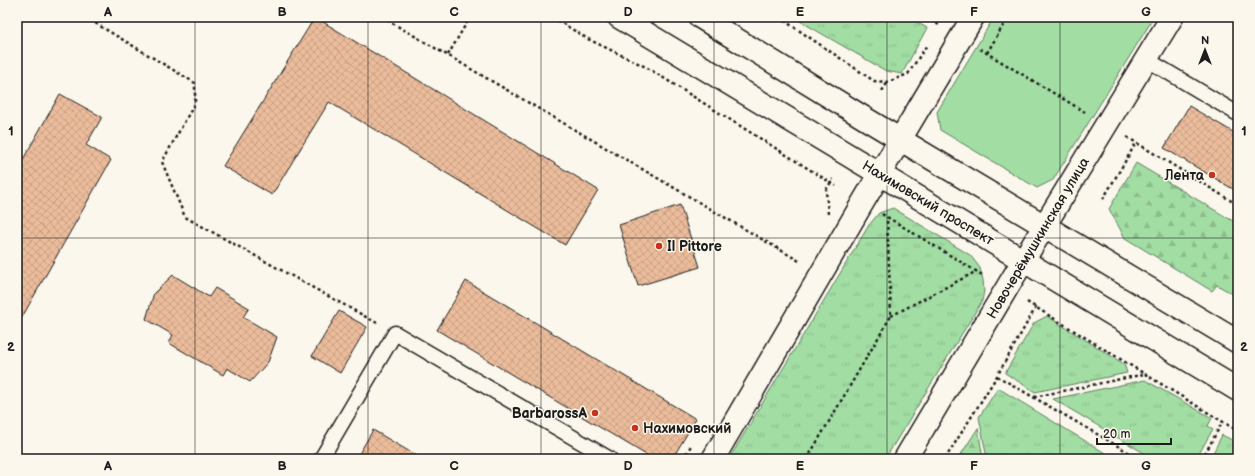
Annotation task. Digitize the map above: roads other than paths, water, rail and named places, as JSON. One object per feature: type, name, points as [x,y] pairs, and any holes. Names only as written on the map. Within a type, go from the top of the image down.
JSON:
[{"type":"main road","name":"Нахимовский проспект","points":[[619,17],[1238,390]]},
{"type":"main road","points":[[700,17],[1238,342]]},
{"type":"main road","points":[[713,459],[879,174],[973,17]]},
{"type":"main road","name":"Новочерёмушкинская улица","points":[[905,459],[1044,226],[1172,17]]},
{"type":"lane","points":[[1146,59],[1238,114]]},
{"type":"lane","points":[[321,459],[395,333],[610,459]]},
{"type":"place","name":"Лента","points":[[1212,175]]},
{"type":"place","name":"Il Pittore","points":[[659,246]]},
{"type":"place","name":"BarbarossA","points":[[595,413]]},
{"type":"place","name":"Нахимовский","points":[[635,428]]}]
